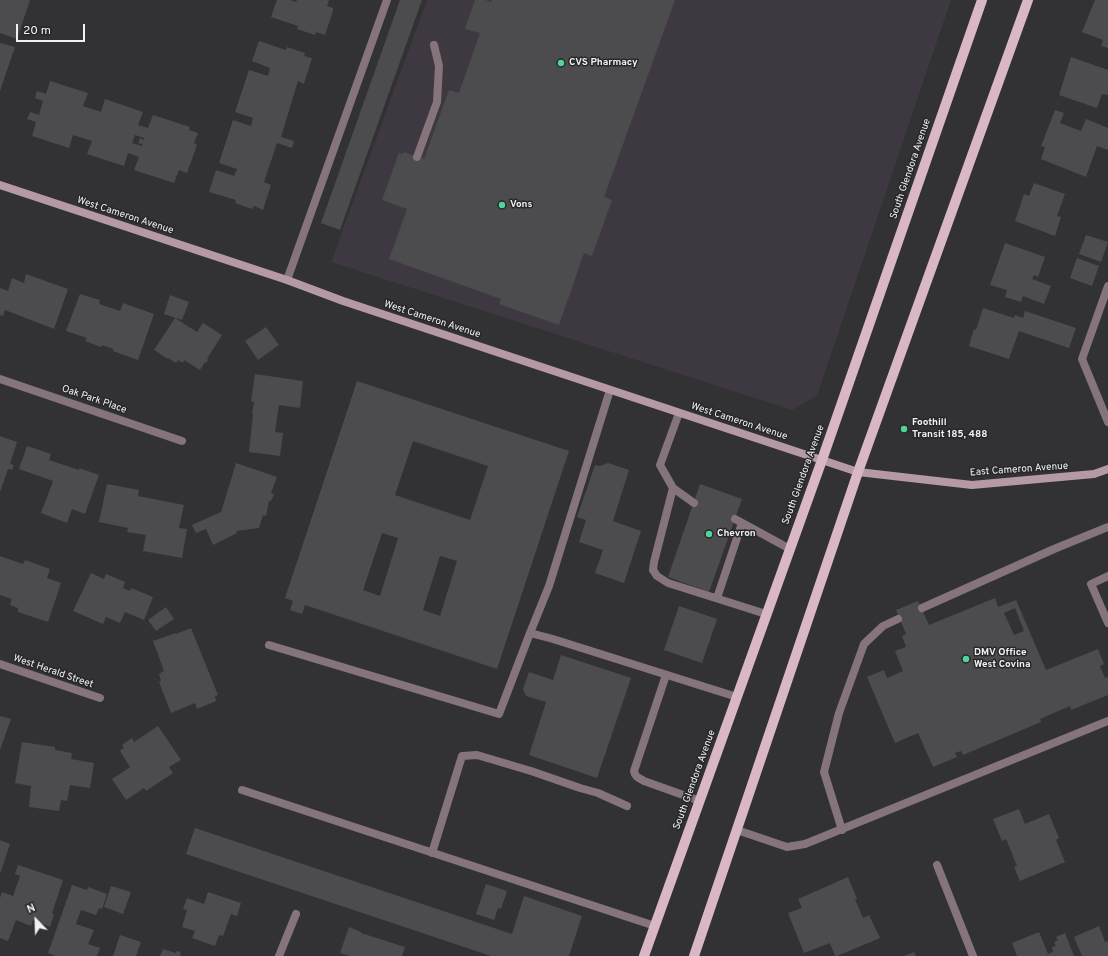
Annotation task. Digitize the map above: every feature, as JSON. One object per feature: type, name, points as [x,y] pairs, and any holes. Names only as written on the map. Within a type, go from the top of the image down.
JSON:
[{"type":"main road","name":"South Glendora Avenue","points":[[644,956],[822,460],[982,0]]},
{"type":"main road","points":[[694,956],[858,472],[1028,0]]},
{"type":"street","points":[[287,280],[387,0]]},
{"type":"street","points":[[417,157],[438,102],[439,66],[434,45]]},
{"type":"street","name":"West Cameron Avenue","points":[[0,185],[287,280],[343,301],[858,472]]},
{"type":"street","points":[[1108,286],[1082,359],[1108,422]]},
{"type":"street","name":"Oak Park Place","points":[[0,379],[182,441]]},
{"type":"street","points":[[270,645],[499,714],[549,586],[610,390]]},
{"type":"street","points":[[679,413],[660,465],[673,488],[694,503]]},
{"type":"street","name":"East Cameron Avenue","points":[[858,472],[972,485],[1094,474],[1108,469]]},
{"type":"street","points":[[673,488],[653,570],[657,576],[668,584],[766,614]]},
{"type":"street","points":[[717,598],[738,521],[790,549]]},
{"type":"street","points":[[922,608],[1054,549],[1108,528]]},
{"type":"street","points":[[1108,576],[1091,584],[1108,624]]},
{"type":"street","points":[[842,830],[824,772],[839,713],[864,644],[883,626],[898,619]]},
{"type":"street","points":[[530,633],[737,697]]},
{"type":"street","name":"West Herald Street","points":[[0,664],[100,698]]},
{"type":"street","points":[[666,675],[634,770],[634,774],[637,778],[644,781],[700,801]]},
{"type":"street","points":[[737,830],[788,847],[805,844],[1108,720]]},
{"type":"street","points":[[432,853],[462,756],[477,754],[498,760],[598,793],[628,806]]},
{"type":"street","points":[[242,790],[655,926]]},
{"type":"street","points":[[937,865],[973,956]]},
{"type":"street","points":[[279,956],[296,914]]},
{"type":"shaded area","points":[[427,0],[951,0],[817,396],[792,410],[331,262]]},
{"type":"building","points":[[0,0],[30,0],[17,39],[0,33]]},
{"type":"building","points":[[277,0],[290,0],[296,2],[297,0],[329,0],[327,6],[333,8],[333,11],[325,35],[316,32],[315,35],[297,29],[298,26],[271,17]]},
{"type":"building","points":[[400,0],[422,0],[340,230],[321,223]]},
{"type":"building","name":"Vons","points":[[475,0],[485,0],[491,2],[492,0],[675,0],[604,197],[612,200],[592,256],[584,253],[559,325],[499,304],[501,299],[389,259],[407,209],[382,200],[399,153],[403,154],[404,152],[424,159],[449,90],[459,93],[480,33],[465,29]]},
{"type":"building","points":[[1095,0],[1108,0],[1108,48],[1101,46],[1103,40],[1082,32]]},
{"type":"building","points":[[259,41],[286,50],[287,47],[305,53],[304,56],[312,58],[304,84],[298,81],[281,137],[294,141],[292,148],[277,143],[264,182],[271,185],[263,210],[254,206],[252,209],[235,203],[236,200],[209,192],[216,170],[234,176],[237,169],[219,163],[233,120],[251,126],[253,118],[235,112],[249,70],[268,76],[270,68],[252,61]]},
{"type":"building","points":[[0,43],[15,47],[0,91]]},
{"type":"building","points":[[1071,57],[1108,70],[1108,95],[1102,94],[1097,108],[1059,95]]},
{"type":"building","points":[[50,81],[88,93],[83,106],[101,112],[105,99],[143,112],[138,125],[148,128],[153,115],[190,127],[189,130],[198,133],[194,143],[197,145],[187,173],[179,170],[174,183],[134,170],[139,157],[128,153],[124,166],[87,154],[92,141],[73,135],[69,148],[32,136],[36,122],[27,119],[30,112],[39,115],[43,101],[35,98],[37,91],[46,94]],"holes":[[[135,135],[144,138],[144,140],[140,138],[138,143],[142,144],[142,146],[132,143]]]},
{"type":"building","points":[[1055,110],[1064,113],[1060,123],[1081,131],[1086,119],[1108,128],[1108,150],[1097,146],[1086,177],[1041,159],[1045,147],[1041,146]]},
{"type":"building","points":[[1034,183],[1065,194],[1057,216],[1061,217],[1055,236],[1015,221],[1024,194],[1029,196]]},
{"type":"building","points":[[1086,235],[1108,242],[1101,262],[1079,254]]},
{"type":"building","points":[[1005,243],[1045,257],[1038,277],[1034,275],[1032,279],[1051,286],[1044,304],[1023,296],[1021,302],[1005,297],[1007,290],[990,285]]},
{"type":"building","points":[[1077,258],[1099,266],[1092,286],[1070,278]]},
{"type":"building","points":[[26,274],[68,289],[54,329],[5,310],[3,316],[0,315],[0,288],[8,291],[12,278],[24,283]]},
{"type":"building","points":[[80,294],[100,300],[99,304],[120,311],[123,303],[154,314],[138,360],[113,351],[113,349],[102,345],[101,347],[85,341],[87,338],[66,331]]},
{"type":"building","points":[[170,295],[189,302],[182,320],[164,314]]},
{"type":"building","points":[[983,308],[1014,318],[1015,315],[1023,318],[1025,311],[1076,328],[1069,348],[1019,331],[1009,359],[969,346]]},
{"type":"building","points":[[175,318],[197,332],[203,323],[222,335],[207,359],[208,360],[200,370],[184,360],[183,363],[178,360],[176,363],[154,350]]},
{"type":"building","points":[[266,327],[279,345],[258,360],[245,341]]},
{"type":"building","points":[[255,374],[303,381],[300,408],[279,405],[275,432],[283,433],[280,456],[249,452],[254,402],[251,401]]},
{"type":"building","points":[[357,381],[569,451],[497,669],[305,605],[302,614],[290,610],[293,601],[285,598]],"holes":[[[413,441],[488,466],[470,520],[395,495]],[[382,533],[398,538],[380,596],[363,590]],[[440,556],[457,561],[440,616],[423,610]]]},
{"type":"building","points":[[0,436],[17,442],[10,464],[14,465],[12,470],[8,469],[0,492]]},
{"type":"building","points":[[27,446],[51,454],[49,460],[99,475],[85,514],[72,509],[67,523],[41,513],[53,481],[19,469]]},
{"type":"building","points":[[236,463],[277,477],[271,493],[274,494],[271,501],[269,501],[266,516],[263,515],[259,528],[236,531],[237,533],[213,545],[206,529],[196,533],[192,525],[221,512]]},
{"type":"building","points":[[608,463],[629,470],[613,521],[641,531],[624,583],[595,573],[603,550],[579,542],[586,520],[577,517],[595,465],[600,466]]},
{"type":"building","points":[[107,484],[139,490],[138,496],[184,505],[179,528],[187,529],[182,558],[143,551],[146,535],[127,532],[128,528],[99,522]]},
{"type":"building","points":[[700,484],[742,499],[709,592],[668,577]]},
{"type":"building","points":[[0,556],[23,564],[25,560],[50,569],[47,578],[61,583],[48,622],[18,612],[18,608],[10,605],[12,599],[0,595]]},
{"type":"building","points":[[91,573],[104,579],[106,574],[125,582],[123,588],[130,591],[131,588],[153,597],[144,620],[125,612],[120,623],[106,617],[103,624],[73,611]]},
{"type":"building","points":[[995,598],[998,607],[1016,600],[1046,670],[1098,649],[1104,664],[1100,666],[1105,678],[1108,677],[1108,695],[1071,710],[1070,706],[1040,719],[1041,722],[963,755],[961,751],[955,753],[957,757],[933,767],[918,733],[895,743],[867,677],[884,670],[887,678],[903,671],[895,651],[906,647],[902,636],[906,634],[896,610],[918,601],[929,625]],"holes":[[[1015,608],[1024,631],[1014,635],[1004,613]]]},
{"type":"building","points":[[679,606],[717,619],[702,663],[664,650]]},
{"type":"building","points":[[166,607],[174,619],[156,631],[148,620]]},
{"type":"building","points":[[191,628],[218,695],[215,696],[216,701],[197,709],[195,703],[171,713],[159,682],[161,681],[159,674],[164,671],[153,641]]},
{"type":"building","points":[[561,655],[631,678],[597,778],[529,755],[546,702],[526,696],[523,689],[529,672],[553,680]]},
{"type":"building","points":[[0,716],[11,719],[0,750]]},
{"type":"building","points":[[158,726],[181,760],[169,767],[173,773],[146,791],[144,788],[126,800],[112,779],[130,767],[120,751],[124,748],[122,745],[132,738],[134,742]]},
{"type":"building","points":[[22,742],[55,747],[55,750],[72,753],[71,759],[94,763],[90,788],[70,785],[67,801],[61,800],[59,811],[29,807],[31,786],[15,783]]},
{"type":"building","points":[[1019,809],[1025,824],[1049,814],[1059,838],[1056,840],[1065,862],[1020,881],[1014,867],[1017,866],[1006,839],[1002,841],[993,819]]},
{"type":"building","points":[[195,828],[512,934],[524,896],[582,916],[569,956],[491,956],[186,854]]},
{"type":"building","points":[[0,840],[10,844],[0,874]]},
{"type":"building","points":[[18,865],[63,880],[52,913],[54,914],[50,927],[33,920],[31,926],[16,920],[8,941],[0,938],[0,898],[2,892],[13,896],[20,876],[15,874]]},
{"type":"building","points":[[848,877],[863,918],[869,915],[880,938],[837,956],[835,956],[830,943],[804,953],[788,913],[802,908],[798,899]]},
{"type":"building","points":[[486,884],[507,891],[501,909],[498,908],[494,920],[476,914]]},
{"type":"building","points":[[72,885],[87,890],[88,887],[107,894],[102,909],[99,908],[96,915],[81,910],[76,924],[94,930],[88,944],[100,948],[97,956],[55,956],[48,953]]},
{"type":"building","points":[[111,886],[131,892],[123,914],[104,907]]},
{"type":"building","points":[[208,892],[241,903],[237,916],[231,914],[223,936],[219,935],[215,946],[192,938],[195,931],[182,927],[187,910],[183,909],[187,898],[204,904]]},
{"type":"building","points":[[1099,926],[1105,942],[1108,941],[1108,956],[1082,956],[1074,937]]},
{"type":"building","points":[[349,927],[361,933],[405,947],[402,956],[350,956],[340,953]]},
{"type":"building","points":[[1039,932],[1048,954],[1053,952],[1052,947],[1056,946],[1054,942],[1058,940],[1056,937],[1065,933],[1074,956],[1017,956],[1012,943]]},
{"type":"building","points":[[120,935],[141,942],[136,956],[113,956]]},
{"type":"building","points":[[163,949],[176,953],[176,951],[181,952],[180,956],[160,956]]},
{"type":"building","points":[[914,952],[916,956],[904,956]]},
{"type":"place","name":"CVS Pharmacy","points":[[561,63]]},
{"type":"place","name":"Vons","points":[[502,205]]},
{"type":"place","name":"Foothill Transit 185, 488","points":[[904,429]]},
{"type":"place","name":"Chevron","points":[[709,534]]},
{"type":"place","name":"DMV Office West Covina","points":[[966,659]]}]
